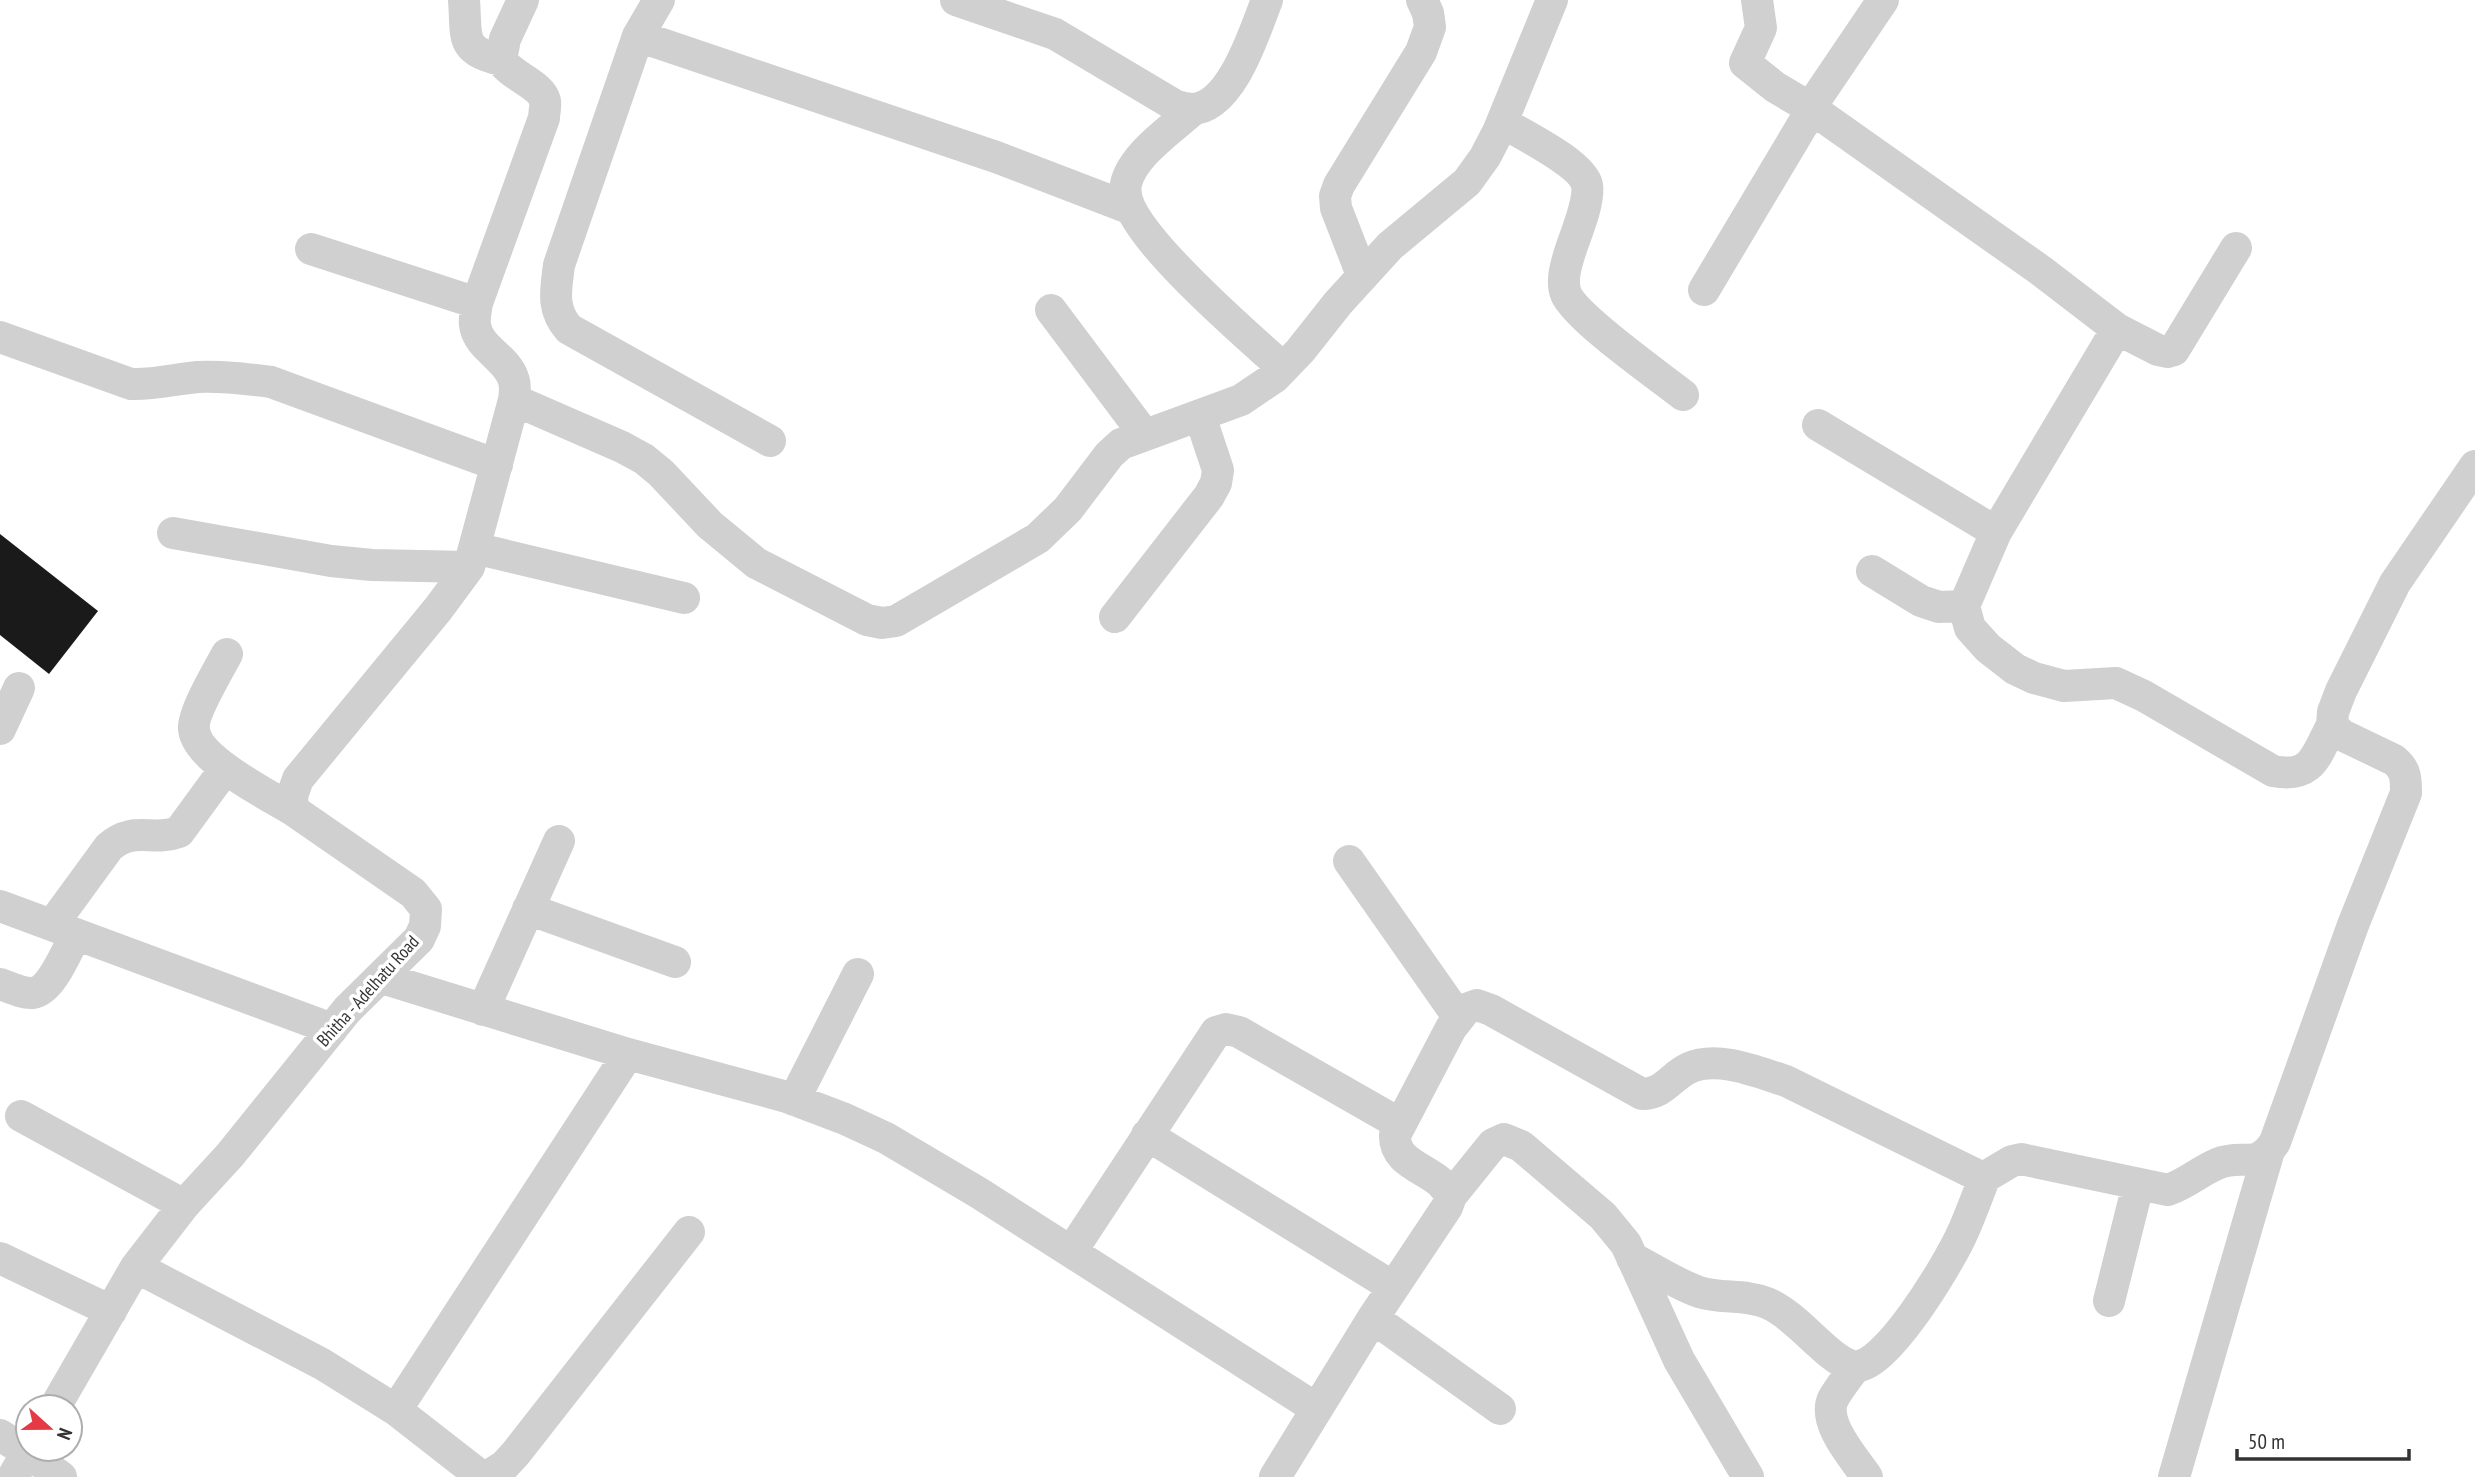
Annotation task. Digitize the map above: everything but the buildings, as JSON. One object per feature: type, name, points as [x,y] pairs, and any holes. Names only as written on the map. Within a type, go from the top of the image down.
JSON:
[{"type":"street","points":[[293,810],[292,796],[298,779],[458,579],[497,465],[514,400],[513,377],[477,333],[474,324],[477,303],[544,118],[545,100],[539,89],[507,70],[501,61],[473,50],[467,39],[464,0]]},
{"type":"street","points":[[501,61],[505,39],[523,0]]},
{"type":"street","points":[[659,0],[638,36],[559,265],[555,292],[558,317],[569,329],[770,441]]},
{"type":"street","points":[[956,0],[1055,34],[1176,106],[1194,109]]},
{"type":"street","points":[[1267,0],[1230,83],[1211,101],[1194,109],[1155,143],[1131,169],[1125,186],[1129,208],[1160,252],[1283,368]]},
{"type":"street","points":[[1362,275],[1336,208],[1335,196],[1421,52],[1430,27],[1422,0]]},
{"type":"street","points":[[514,400],[644,459],[662,473],[710,525],[757,563],[867,620],[882,623],[896,621],[1038,538],[1068,509],[1109,455],[1121,444],[1241,400],[1275,377],[1390,246],[1467,182],[1485,157],[1503,122],[1552,0]]},
{"type":"street","points":[[1757,0],[1761,28],[1745,63],[1775,87],[1812,109],[2040,270],[2117,329],[2158,350],[2174,350],[2236,248]]},
{"type":"street","points":[[1704,290],[1812,105],[1883,0]]},
{"type":"street","points":[[638,36],[996,157],[1129,208]]},
{"type":"street","points":[[1503,122],[1566,161],[1581,174],[1587,185],[1584,206],[1564,277],[1566,295],[1606,335],[1683,395]]},
{"type":"street","points":[[311,249],[477,303]]},
{"type":"street","points":[[1051,310],[1144,434]]},
{"type":"street","points":[[2117,329],[1996,533],[1964,606],[1970,628],[1988,648],[2015,668],[2035,678],[2064,686],[2116,683],[2144,696],[2273,771],[2300,773],[2314,760],[2332,725],[2333,712],[2341,691],[2395,583],[2473,474]]},
{"type":"street","points":[[0,337],[131,384],[150,385],[197,377],[257,380],[497,465]]},
{"type":"street","points":[[1115,617],[1209,496],[1216,483],[1218,470],[1200,416]]},
{"type":"street","points":[[1818,425],[1996,533]]},
{"type":"street","points":[[173,533],[331,561],[458,579],[684,598]]},
{"type":"street","points":[[1872,571],[1921,601],[1939,607],[1964,606]]},
{"type":"street","points":[[227,654],[196,716],[194,729],[199,743],[225,769],[293,810]]},
{"type":"street","points":[[0,729],[19,688]]},
{"type":"street","points":[[2174,1477],[2268,1154],[2275,1142],[2353,925],[2406,793],[2405,772],[2400,765],[2342,735],[2332,725]]},
{"type":"street","points":[[0,984],[32,993],[44,989],[51,980],[64,930],[109,847],[118,838],[128,835],[169,836],[179,832],[225,769]]},
{"type":"street","name":"Bhitha - Adelhatu Road","points":[[63,1393],[136,1267],[184,1205],[230,1155],[347,1010],[419,939],[425,926],[426,909],[413,893],[293,810]]},
{"type":"street","points":[[483,1010],[559,841]]},
{"type":"street","points":[[1349,861],[1459,1018]]},
{"type":"street","points":[[0,906],[332,1030]]},
{"type":"street","points":[[528,909],[675,962]]},
{"type":"street","points":[[794,1100],[858,974]]},
{"type":"street","points":[[382,978],[628,1054],[794,1100],[845,1119],[886,1138],[979,1193],[1317,1409]]},
{"type":"street","points":[[1451,1196],[1440,1182],[1401,1156],[1395,1146],[1395,1135],[1451,1028],[1466,1009],[1477,1005],[1491,1010],[1642,1094],[1655,1094],[1689,1068],[1706,1063],[1725,1064],[1786,1081],[1973,1173],[1997,1170],[2029,1160],[2168,1190],[2190,1181],[2213,1165],[2257,1160],[2268,1154]]},
{"type":"street","points":[[1071,1252],[1216,1032],[1226,1029],[1239,1032],[1400,1124]]},
{"type":"street","points":[[397,1410],[628,1054]]},
{"type":"street","points":[[21,1115],[184,1205]]},
{"type":"street","points":[[1147,1135],[1393,1287]]},
{"type":"street","points":[[1275,1477],[1393,1287],[1441,1220],[1451,1196],[1493,1144],[1500,1140],[1510,1140],[1556,1174],[1602,1216],[1626,1244],[1679,1360],[1748,1477]]},
{"type":"street","points":[[1632,1258],[1699,1292],[1717,1296],[1745,1296],[1767,1303],[1785,1312],[1841,1361],[1855,1367],[1867,1364],[1897,1338],[1928,1293],[1997,1170]]},
{"type":"street","points":[[2109,1301],[2138,1185]]},
{"type":"street","points":[[136,1267],[322,1364],[397,1410],[485,1477],[505,1466],[516,1453],[689,1233]]},
{"type":"street","points":[[0,1258],[111,1311]]},
{"type":"street","points":[[1373,1318],[1500,1409]]},
{"type":"street","points":[[1855,1367],[1832,1400],[1830,1413],[1834,1427],[1867,1477]]},
{"type":"street","points":[[0,1435],[14,1450]]},
{"type":"street","points":[[31,1463],[61,1477]]}]
